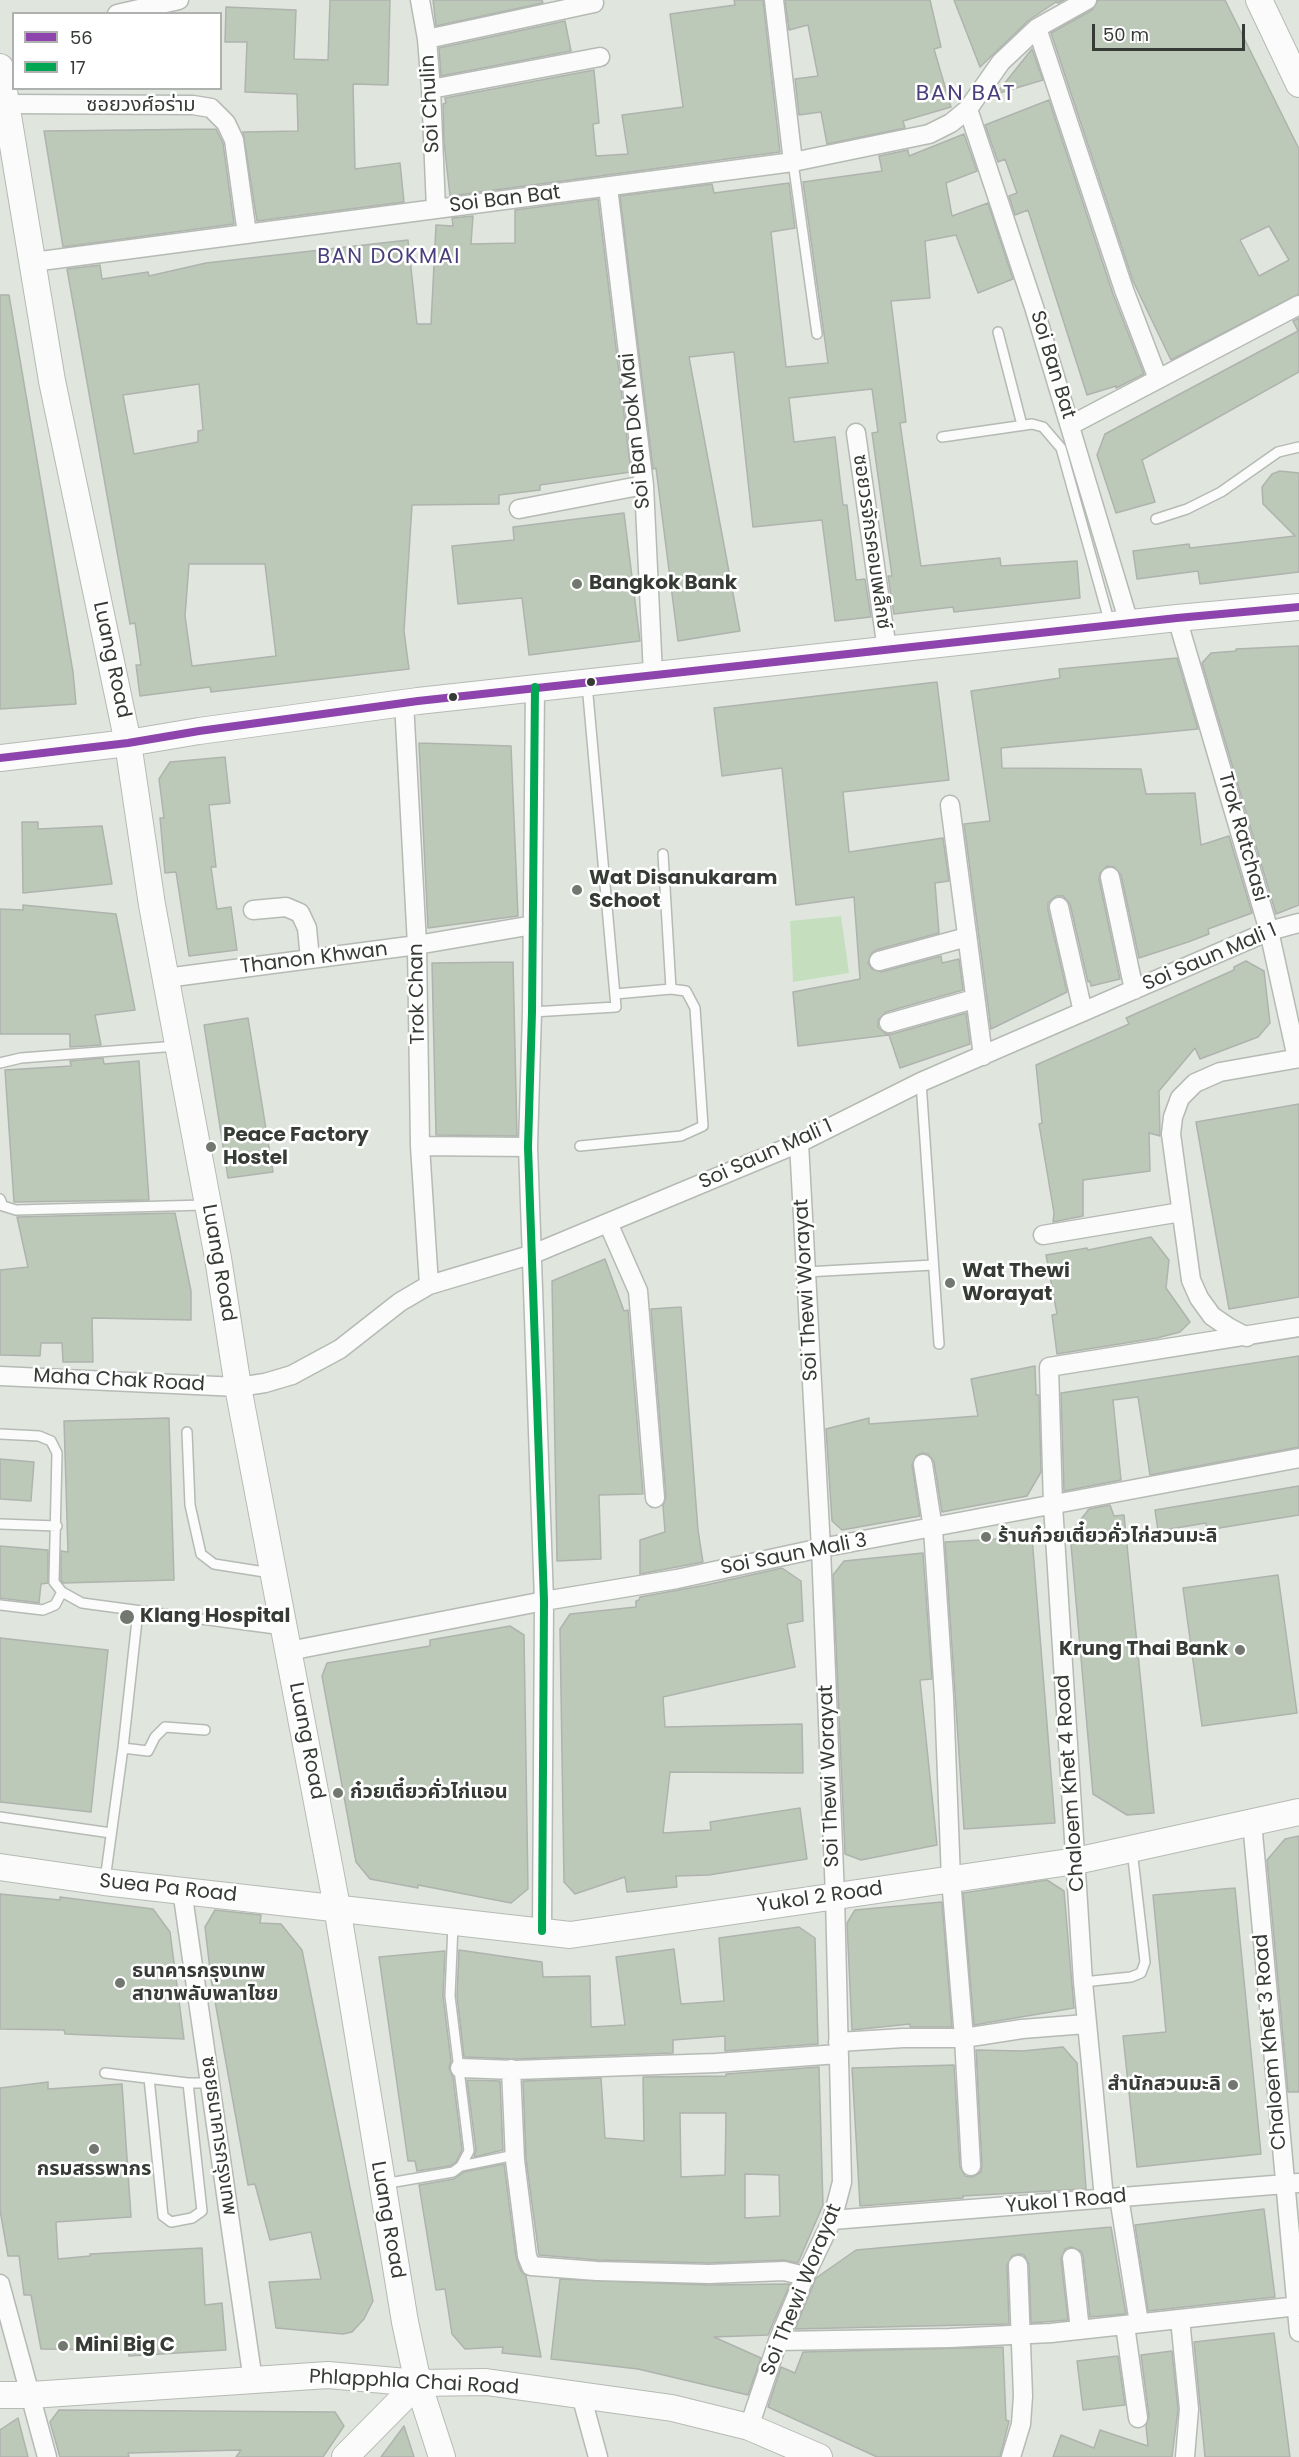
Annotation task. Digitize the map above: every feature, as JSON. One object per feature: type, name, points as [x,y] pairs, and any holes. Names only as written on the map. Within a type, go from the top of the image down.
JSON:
[{"type":"street","points":[[123,12],[179,0]]},
{"type":"street","name":"Soi Chulin","points":[[420,0],[427,39],[431,89],[436,209]]},
{"type":"street","points":[[774,0],[793,162]]},
{"type":"street","name":"Soi Ban Bat","points":[[33,262],[793,162],[929,134],[951,123],[968,109],[1001,62],[1037,28],[1086,0]]},
{"type":"street","points":[[1259,0],[1299,84]]},
{"type":"street","points":[[427,39],[594,3]]},
{"type":"street","points":[[1037,28],[1124,290],[1158,379]]},
{"type":"street","points":[[431,89],[600,57]]},
{"type":"street","name":"Luang Road","points":[[0,67],[52,381],[128,743],[152,905],[208,1205],[238,1387],[337,1907],[405,2322],[418,2383],[442,2457]]},
{"type":"street","name":"ซอยวงศ์อร่าม","points":[[8,105],[193,105],[211,108],[226,123],[234,140],[247,234]]},
{"type":"street","name":"Soi Ban Bat","points":[[968,109],[1071,425],[1119,624]]},
{"type":"street","name":"Soi Ban Dok Mai","points":[[608,187],[644,485],[653,675]]},
{"type":"street","points":[[1071,425],[1299,305]]},
{"type":"street","name":"ซอยวรจักรคอมเพล็กซ์","points":[[856,433],[887,650]]},
{"type":"street","points":[[519,509],[644,485]]},
{"type":"street","points":[[0,758],[128,743],[404,702],[1119,624],[1299,607]]},
{"type":"street","name":"Trok Ratchasi","points":[[1177,618],[1269,931],[1298,1058]]},
{"type":"street","points":[[535,687],[532,1012],[528,1147],[544,1601],[542,1931]]},
{"type":"street","name":"Trok Chan","points":[[404,702],[417,945],[420,1146],[429,1285]]},
{"type":"street","points":[[950,805],[983,1056]]},
{"type":"street","points":[[1110,878],[1134,990]]},
{"type":"street","points":[[253,910],[286,907],[300,912],[307,928],[310,959]]},
{"type":"street","points":[[1059,907],[1083,1012]]},
{"type":"street","name":"Soi Saun Mali 1","points":[[238,1387],[266,1383],[292,1375],[328,1356],[400,1302],[429,1285],[533,1254],[608,1223],[799,1143],[921,1082],[1269,931],[1299,923]]},
{"type":"street","name":"Thanon Khwan","points":[[166,978],[417,945],[533,925]]},
{"type":"street","points":[[879,961],[967,937]]},
{"type":"street","points":[[889,1023],[974,999]]},
{"type":"street","points":[[1298,1058],[1220,1072],[1195,1083],[1180,1098],[1173,1117],[1171,1134],[1191,1280],[1199,1298],[1212,1316],[1247,1337],[1299,1327]]},
{"type":"street","name":"Soi Thewi Worayat","points":[[749,2427],[778,2341],[805,2276],[832,2220],[842,2182],[835,1896],[821,1548],[799,1143]]},
{"type":"street","points":[[420,1146],[528,1147]]},
{"type":"street","points":[[1043,1235],[1181,1212]]},
{"type":"street","points":[[608,1223],[638,1291],[655,1498]]},
{"type":"street","name":"Chaloem Khet 4 Road","points":[[1138,2418],[1132,2324],[1086,2024],[1053,1506],[1049,1367],[1247,1337]]},
{"type":"street","name":"Maha Chak Road","points":[[0,1376],[238,1387]]},
{"type":"street","name":"Soi Saun Mali 3","points":[[288,1641],[677,1579],[821,1548],[1299,1458]]},
{"type":"street","points":[[923,1464],[933,1528],[944,1697],[951,1879],[964,2038],[971,2166]]},
{"type":"street","name":"Yukol 2 Road","points":[[337,1907],[570,1935],[1076,1861],[1299,1812]]},
{"type":"street","name":"Chaloem Khet 3 Road","points":[[1252,1822],[1291,2183],[1299,2332]]},
{"type":"street","name":"Suea Pa Road","points":[[0,1868],[104,1882],[337,1907]]},
{"type":"street","name":"ซอยธนาคารกรุงเทพ","points":[[182,1890],[253,2381]]},
{"type":"street","points":[[460,2068],[511,2069],[716,2063],[903,2038],[964,2038],[1086,2024]]},
{"type":"street","points":[[511,2069],[515,2155],[527,2256],[531,2266],[597,2271],[709,2274],[783,2271],[805,2276]]},
{"type":"street","name":"Yukol 1 Road","points":[[832,2220],[1291,2183]]},
{"type":"street","points":[[1072,2258],[1080,2330]]},
{"type":"street","points":[[1011,2457],[1021,2424],[1022,2334],[1018,2265]]},
{"type":"street","points":[[0,2284],[47,2457]]},
{"type":"street","points":[[778,2341],[950,2338],[1022,2334],[1080,2330],[1298,2306]]},
{"type":"street","points":[[1180,2319],[1189,2409],[1185,2457]]},
{"type":"street","name":"Phlapphla Chai Road","points":[[0,2395],[31,2395],[328,2375],[418,2383],[486,2382],[672,2408],[749,2427],[819,2457]]},
{"type":"street","points":[[345,2457],[418,2383]]},
{"type":"street","points":[[581,2395],[598,2457]]},
{"type":"lane","points":[[793,162],[817,334]]},
{"type":"lane","points":[[998,332],[1022,425]]},
{"type":"lane","points":[[942,437],[1022,425],[1032,424],[1042,427],[1061,448],[1119,624]]},
{"type":"lane","points":[[1156,519],[1187,509],[1221,492],[1278,452],[1299,446]]},
{"type":"lane","points":[[532,1012],[616,1007],[586,681]]},
{"type":"lane","points":[[663,854],[672,989]]},
{"type":"lane","points":[[580,1146],[681,1136],[703,1126],[695,1008],[686,991],[672,989],[615,994]]},
{"type":"lane","points":[[0,1063],[21,1058],[177,1046]]},
{"type":"lane","points":[[921,1082],[939,1344]]},
{"type":"lane","points":[[0,1199],[3,1206],[16,1210],[208,1205]]},
{"type":"lane","points":[[806,1272],[933,1265]]},
{"type":"lane","points":[[187,1432],[190,1505],[201,1554],[214,1564],[274,1574]]},
{"type":"lane","points":[[0,1434],[39,1436],[51,1441],[57,1453],[54,1582],[62,1592],[82,1603],[138,1611],[288,1641]]},
{"type":"lane","points":[[0,1524],[57,1526]]},
{"type":"lane","points":[[0,1605],[43,1610],[55,1605],[62,1592]]},
{"type":"lane","points":[[104,1882],[123,1748],[138,1611]]},
{"type":"lane","points":[[123,1748],[148,1751],[155,1737],[165,1726],[204,1730]]},
{"type":"lane","points":[[0,1817],[111,1833]]},
{"type":"lane","points":[[1083,1982],[1131,1977],[1141,1973],[1145,1962],[1132,1848]]},
{"type":"lane","points":[[381,2184],[453,2172],[461,2166],[469,2151],[450,1996],[453,1922]]},
{"type":"lane","points":[[105,2073],[188,2083],[211,2083]]},
{"type":"lane","points":[[149,2078],[163,2216],[171,2222],[192,2218],[202,2211],[188,2083]]},
{"type":"lane","points":[[461,2166],[515,2155]]},
{"type":"green space","points":[[841,916],[849,973],[793,982],[790,921]]},
{"type":"building","points":[[330,0],[390,0],[388,85],[353,84],[355,169],[400,163],[404,202],[257,221],[243,132],[298,131],[297,94],[245,92],[247,42],[225,42],[226,7],[296,10],[294,59],[328,60]]},
{"type":"building","points":[[433,0],[542,0],[543,3],[436,26]]},
{"type":"building","points":[[734,0],[763,0],[780,152],[450,196],[444,142],[443,104],[446,103],[445,98],[594,70],[599,123],[593,124],[596,156],[628,154],[622,115],[683,107],[670,14],[735,5]]},
{"type":"building","points":[[785,0],[930,0],[941,47],[934,49],[951,107],[903,121],[905,128],[827,144],[821,112],[799,115],[795,79],[818,76],[808,25],[789,30]]},
{"type":"building","points":[[954,0],[1064,0],[1056,2],[1029,20],[980,67]]},
{"type":"building","points":[[1098,0],[1225,0],[1299,149],[1299,294],[1171,360],[1133,281],[1051,33],[1092,10]],"holes":[[[1269,226],[1289,260],[1259,276],[1240,240]]]},
{"type":"building","points":[[565,21],[571,51],[441,76],[439,48]]},
{"type":"building","points":[[1032,49],[1043,80],[996,94]]},
{"type":"building","points":[[1049,100],[1113,294],[1144,374],[1116,388],[1116,386],[1087,395],[1028,210],[1015,215],[1009,196],[1017,193],[1005,159],[998,162],[985,125]]},
{"type":"building","points":[[216,129],[223,143],[234,224],[63,247],[44,131]]},
{"type":"building","points":[[964,134],[977,171],[946,183],[952,216],[988,203],[1013,279],[978,293],[956,235],[925,241],[930,298],[891,301],[906,422],[900,423],[921,566],[1000,558],[1001,566],[1077,561],[1080,598],[954,612],[953,607],[894,614],[888,576],[892,576],[872,433],[878,432],[872,389],[789,398],[794,442],[835,437],[843,505],[847,505],[856,580],[865,579],[871,617],[835,621],[822,520],[753,527],[734,352],[689,357],[740,631],[678,641],[656,468],[653,469],[620,196],[712,184],[714,193],[789,183],[795,228],[771,232],[786,367],[828,363],[803,182],[882,171],[879,156],[908,150],[909,156]]},
{"type":"building","points":[[598,199],[631,472],[540,485],[540,490],[499,495],[499,504],[412,505],[404,631],[409,669],[211,692],[210,687],[140,696],[136,665],[141,665],[135,623],[130,624],[67,269],[100,265],[102,279],[148,272],[149,276],[206,263],[408,240],[417,324],[431,324],[436,225],[453,226],[452,218],[473,216],[471,244],[515,243],[515,210]],"holes":[[[199,384],[203,430],[198,431],[198,442],[134,454],[123,395]],[[189,564],[265,564],[276,656],[192,666],[185,616]]]},
{"type":"building","points":[[0,295],[9,295],[73,672],[76,704],[0,709]]},
{"type":"building","points":[[1299,318],[1299,372],[1142,460],[1155,502],[1116,513],[1097,455],[1105,434],[1298,331],[1293,321]]},
{"type":"building","points":[[1280,471],[1299,473],[1299,572],[1200,584],[1198,571],[1137,579],[1133,551],[1189,544],[1190,548],[1295,536],[1263,504],[1262,487],[1272,474]]},
{"type":"building","name":"Bangkok Bank","points":[[624,513],[640,641],[529,655],[522,598],[458,604],[452,546],[514,540],[513,527]]},
{"type":"building","points":[[1299,646],[1299,905],[1276,914],[1202,663],[1211,653],[1236,651],[1236,649]]},
{"type":"building","points":[[1177,658],[1198,729],[1001,748],[1002,768],[1141,769],[1146,794],[1195,793],[1201,845],[1229,836],[1252,913],[1208,929],[1209,934],[1139,958],[1121,875],[1114,867],[1107,866],[1100,873],[1099,879],[1120,979],[1091,986],[1090,981],[1088,982],[1070,904],[1063,896],[1056,896],[1048,903],[1048,910],[1067,992],[991,1029],[964,824],[990,821],[971,691],[1060,678],[1059,669]]},
{"type":"building","points":[[937,682],[949,780],[843,792],[849,852],[943,838],[949,881],[935,883],[939,933],[876,950],[871,954],[868,963],[872,969],[881,972],[941,956],[942,963],[959,959],[963,990],[886,1012],[878,1020],[878,1027],[886,1034],[892,1034],[966,1013],[970,1044],[900,1068],[889,1035],[798,1046],[793,992],[860,979],[854,897],[796,905],[782,768],[722,776],[714,708]]},
{"type":"building","points":[[419,743],[511,746],[518,916],[428,928]]},
{"type":"building","points":[[225,757],[230,803],[209,805],[216,867],[211,867],[217,909],[231,907],[237,950],[189,956],[176,872],[165,873],[160,818],[164,818],[159,779],[170,762]]},
{"type":"building","points":[[22,822],[38,822],[38,829],[102,826],[112,884],[23,893]]},
{"type":"building","points":[[23,905],[116,914],[135,1010],[95,1015],[101,1045],[70,1047],[70,1034],[0,1034],[0,909],[23,910]]},
{"type":"building","points":[[1246,961],[1264,971],[1270,1023],[1258,1037],[1200,1059],[1195,1048],[1159,1091],[1160,1136],[1149,1133],[1150,1171],[1083,1180],[1083,1216],[1053,1222],[1054,1213],[1039,1124],[1042,1123],[1036,1065],[1129,1024],[1126,1018],[1234,970],[1234,967]]},
{"type":"building","points":[[513,962],[517,1136],[436,1135],[432,963]]},
{"type":"building","points":[[248,1018],[273,1172],[228,1178],[204,1025]]},
{"type":"building","points":[[103,1058],[104,1064],[139,1061],[149,1200],[14,1202],[5,1070],[71,1066],[70,1061]]},
{"type":"building","points":[[1299,1104],[1299,1297],[1229,1309],[1196,1122]]},
{"type":"building","points":[[175,1213],[191,1291],[191,1320],[92,1318],[93,1362],[63,1362],[62,1343],[41,1343],[40,1356],[0,1355],[0,1270],[28,1267],[17,1217]]},
{"type":"building","points":[[1151,1237],[1169,1260],[1166,1288],[1190,1322],[1180,1332],[1157,1338],[1057,1354],[1052,1315],[1057,1314],[1046,1255],[1087,1248],[1088,1250]]},
{"type":"building","points":[[605,1259],[624,1311],[628,1310],[643,1494],[599,1495],[601,1559],[557,1561],[552,1281]]},
{"type":"building","points":[[681,1307],[698,1530],[703,1562],[640,1574],[640,1540],[665,1532],[663,1506],[666,1497],[651,1309]]},
{"type":"building","points":[[1299,1356],[1299,1447],[1150,1475],[1138,1397],[1113,1400],[1121,1480],[1064,1491],[1061,1393]]},
{"type":"building","points":[[1035,1366],[1036,1395],[1039,1395],[1041,1472],[1027,1496],[942,1512],[934,1462],[928,1454],[922,1453],[916,1456],[912,1465],[920,1516],[842,1530],[832,1521],[826,1429],[869,1418],[869,1424],[978,1416],[971,1379]]},
{"type":"building","points":[[169,1418],[174,1580],[63,1583],[61,1580],[61,1551],[68,1552],[64,1421]]},
{"type":"building","points":[[0,1459],[34,1462],[31,1501],[0,1499]]},
{"type":"building","points":[[1299,1486],[1299,1515],[1207,1530],[1206,1523],[1158,1531],[1155,1510]]},
{"type":"building","points":[[1110,1505],[1114,1516],[1124,1515],[1154,1813],[1127,1815],[1093,1794],[1070,1533],[1089,1509]]},
{"type":"building","points":[[1032,1537],[1055,1823],[964,1829],[945,1542]]},
{"type":"building","points":[[0,1546],[48,1550],[48,1583],[41,1584],[39,1603],[0,1598]]},
{"type":"building","points":[[923,1553],[932,1679],[920,1680],[937,1845],[861,1860],[845,1854],[833,1575],[844,1561]]},
{"type":"building","points":[[782,1568],[801,1581],[803,1621],[787,1624],[795,1667],[663,1697],[665,1727],[802,1724],[803,1773],[670,1772],[663,1833],[711,1830],[710,1822],[800,1808],[807,1859],[709,1875],[676,1876],[677,1887],[627,1892],[625,1877],[575,1894],[564,1882],[560,1629],[570,1614],[636,1607],[636,1601],[640,1597]]},
{"type":"building","name":"Krung Thai Bank","points":[[1278,1575],[1297,1713],[1202,1726],[1183,1588]]},
{"type":"building","points":[[510,1626],[524,1635],[528,1889],[511,1903],[418,1885],[418,1888],[370,1879],[356,1862],[322,1676],[327,1663],[430,1646],[430,1640]]},
{"type":"building","points":[[0,1638],[108,1650],[91,1812],[0,1802]]},
{"type":"building","points":[[1299,1836],[1299,2092],[1288,2092],[1267,1860],[1285,1839]]},
{"type":"building","points":[[1047,1880],[1064,1891],[1074,2008],[974,2025],[963,1893]]},
{"type":"building","points":[[1235,1888],[1261,2154],[1137,2167],[1123,2036],[1166,2032],[1153,1895]]},
{"type":"building","name":"ธนาคารกรุงเทพ สาขาพลับพลาไชย","points":[[0,1894],[60,1900],[60,1897],[153,1909],[170,1932],[184,2039],[65,2034],[64,2030],[0,2029]]},
{"type":"building","points":[[942,1902],[952,2027],[910,2027],[910,2024],[852,2030],[847,1923],[855,1910]]},
{"type":"building","points":[[215,1910],[261,1915],[260,1923],[281,1924],[302,1950],[373,2301],[364,2319],[352,2332],[343,2334],[276,2328],[269,2282],[321,2279],[311,2232],[270,2240],[255,2184],[248,2185],[211,1979],[205,1927]]},
{"type":"building","points":[[799,1927],[815,1938],[818,2044],[725,2051],[725,2036],[673,2040],[673,2053],[515,2059],[464,2057],[457,1996],[459,1950],[542,1962],[543,1977],[590,1976],[591,2027],[625,2025],[616,1957],[674,1949],[681,2004],[724,2001],[719,1938]]},
{"type":"building","points":[[445,1951],[443,1996],[451,2061],[449,2068],[453,2077],[462,2150],[456,2162],[450,2166],[417,2171],[415,2161],[408,2161],[379,1957]]},
{"type":"building","points":[[1063,2047],[1077,2063],[1086,2189],[963,2196],[963,2198],[860,2206],[852,2068],[954,2065],[960,2167],[965,2176],[972,2177],[981,2172],[982,2165],[976,2050],[1022,2051]]},
{"type":"building","points":[[819,2067],[823,2205],[798,2263],[784,2260],[709,2263],[598,2260],[539,2255],[526,2159],[523,2081],[601,2078],[605,2138],[644,2141],[643,2077],[726,2076],[726,2074]],"holes":[[[680,2113],[726,2113],[725,2175],[681,2177]],[[745,2174],[779,2175],[780,2216],[745,2218]]]},
{"type":"building","points":[[467,2080],[500,2081],[503,2150],[474,2157],[476,2150]]},
{"type":"building","points":[[48,2082],[48,2089],[122,2084],[131,2217],[56,2222],[58,2259],[90,2256],[90,2254],[202,2248],[205,2305],[222,2303],[226,2350],[129,2356],[128,2350],[41,2349],[31,2295],[24,2295],[19,2256],[8,2256],[0,2210],[0,2088]]},
{"type":"building","points":[[504,2164],[516,2257],[521,2271],[526,2276],[541,2357],[502,2353],[503,2347],[465,2349],[452,2334],[445,2289],[436,2290],[419,2185],[454,2179],[464,2172]]},
{"type":"building","points":[[1264,2209],[1275,2297],[1148,2311],[1135,2225]]},
{"type":"building","points":[[1111,2227],[1126,2314],[1090,2317],[1083,2256],[1081,2251],[1071,2247],[1065,2249],[1061,2259],[1068,2320],[1031,2323],[1029,2264],[1024,2255],[1018,2254],[1012,2256],[1007,2265],[1009,2324],[795,2329],[816,2278],[856,2250]]},
{"type":"building","points":[[560,2279],[709,2285],[790,2284],[768,2335],[714,2337],[761,2358],[748,2395],[638,2369],[551,2359]]},
{"type":"building","points":[[1274,2333],[1290,2457],[1205,2457],[1194,2342]]},
{"type":"building","points":[[1003,2347],[1006,2420],[1009,2421],[1000,2457],[877,2457],[768,2407],[781,2367],[795,2373],[803,2352]]},
{"type":"building","points":[[1172,2351],[1178,2409],[1172,2457],[1053,2457],[1061,2435],[1094,2448],[1100,2430],[1148,2446],[1146,2426],[1149,2416],[1141,2355]]},
{"type":"building","points":[[1118,2356],[1125,2405],[1083,2410],[1077,2361]]},
{"type":"building","points":[[59,2410],[335,2412],[344,2426],[323,2457],[236,2457],[241,2450],[128,2453],[129,2457],[60,2457],[50,2422]]},
{"type":"building","points":[[18,2418],[28,2457],[0,2457],[0,2430]]},
{"type":"building","points":[[404,2426],[414,2457],[381,2457]]},
{"type":"transit line","name":"56","points":[[0,758],[128,743],[418,701],[1177,618],[1299,607]]},
{"type":"transit line","name":"17","points":[[535,687],[532,1012],[528,1147],[544,1601],[542,1931]]},
{"type":"place","name":"Bangkok Bank","points":[[577,584]]},
{"type":"place","name":"Wat Disanukaram Schoot","points":[[577,890]]},
{"type":"place","name":"Peace Factory Hostel","points":[[211,1147]]},
{"type":"place","name":"Wat Thewi Worayat","points":[[950,1283]]},
{"type":"place","name":"ร้านก๋วยเตี๋ยวคั่วไก่สวนมะลิ","points":[[986,1537]]},
{"type":"place","name":"Klang Hospital","points":[[127,1617]]},
{"type":"place","name":"Krung Thai Bank","points":[[1240,1650]]},
{"type":"place","name":"ก๋วยเตี๋ยวคั่วไก่แอน","points":[[338,1793]]},
{"type":"place","name":"ธนาคารกรุงเทพ สาขาพลับพลาไชย","points":[[120,1983]]},
{"type":"place","name":"สำนักสวนมะลิ","points":[[1233,2085]]},
{"type":"place","name":"กรมสรรพากร","points":[[94,2149]]},
{"type":"place","name":"Mini Big C","points":[[63,2346]]},
{"type":"district","name":"BAN BAT","points":[[966,94]]},
{"type":"district","name":"BAN DOKMAI","points":[[389,258]]}]
